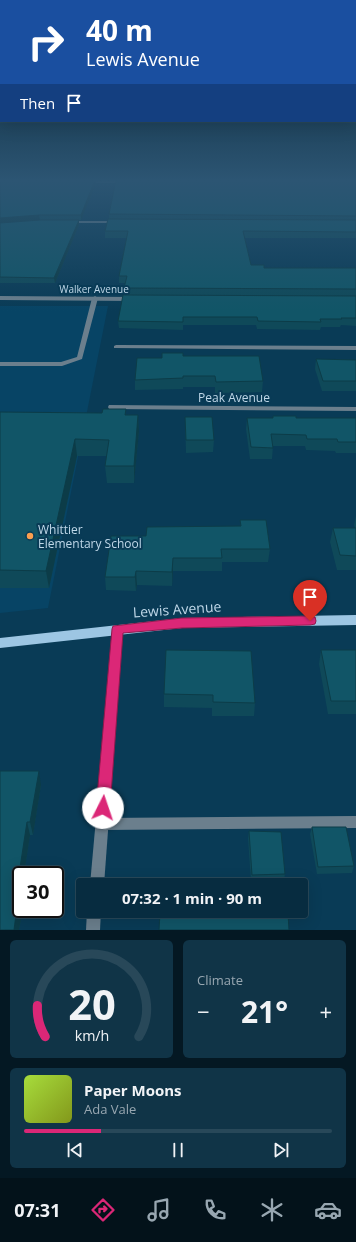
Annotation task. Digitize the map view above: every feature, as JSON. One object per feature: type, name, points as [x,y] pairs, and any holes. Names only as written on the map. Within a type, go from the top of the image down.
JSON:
[{"type":"main road","name":"Lewis Avenue","points":[[0,642],[182,623],[356,620]]},
{"type":"street","name":"Walker Avenue","points":[[0,298],[142,299]]},
{"type":"street","points":[[0,364],[62,364],[80,358],[94,298]]},
{"type":"street","points":[[116,347],[356,348]]},
{"type":"street","name":"Peak Avenue","points":[[112,407],[356,409]]},
{"type":"street","points":[[98,878],[118,629]]},
{"type":"street","points":[[102,824],[356,822]]},
{"type":"street","points":[[93,930],[94,918]]},
{"type":"shaded area","points":[[0,306],[108,306],[48,608],[0,613]]},
{"type":"building","points":[[0,223],[78,223],[54,278],[0,277]]},
{"type":"building","points":[[107,223],[356,223],[356,232],[243,231],[251,265],[264,265],[264,268],[356,268],[356,289],[124,288],[127,276],[119,276],[128,231],[105,231]]},
{"type":"building","points":[[123,295],[356,296],[356,318],[320,319],[321,322],[258,321],[257,317],[183,317],[183,322],[118,321]]},
{"type":"building","points":[[162,353],[183,353],[183,356],[259,356],[263,381],[216,382],[215,376],[183,376],[183,378],[135,380],[137,358],[162,358]]},
{"type":"building","points":[[316,359],[356,360],[356,381],[323,381]]},
{"type":"building","name":"Whittier Elementary School","points":[[103,409],[126,409],[125,415],[138,415],[134,466],[105,466],[109,440],[75,439],[46,571],[0,570],[0,412],[102,413]]},
{"type":"building","points":[[273,416],[296,416],[296,418],[356,418],[356,442],[338,442],[337,439],[307,439],[306,435],[271,434],[273,448],[251,447],[247,418],[273,418]]},
{"type":"building","points":[[185,417],[212,417],[214,440],[186,440]]},
{"type":"building","points":[[240,520],[266,520],[270,549],[221,549],[222,558],[173,558],[172,572],[136,571],[135,577],[105,577],[111,536],[146,536],[147,527],[241,526]]},
{"type":"building","points":[[333,528],[356,528],[356,556],[340,555]]},
{"type":"building","points":[[166,650],[251,651],[255,703],[213,702],[213,695],[164,694]]},
{"type":"building","points":[[321,650],[356,650],[356,701],[331,701]]},
{"type":"building","points":[[0,771],[39,771],[30,822],[27,822],[20,866],[12,866],[12,918],[16,918],[14,930],[0,930]]},
{"type":"building","points":[[312,827],[346,827],[354,866],[318,867]]},
{"type":"building","points":[[249,831],[281,832],[285,874],[252,875]]},
{"type":"building","points":[[160,918],[288,918],[289,930],[159,930]]},
{"type":"place","name":"Whittier Elementary School","points":[[30,536]]},
{"type":"route","points":[[103,808],[118,629],[182,623],[310,621]]}]
